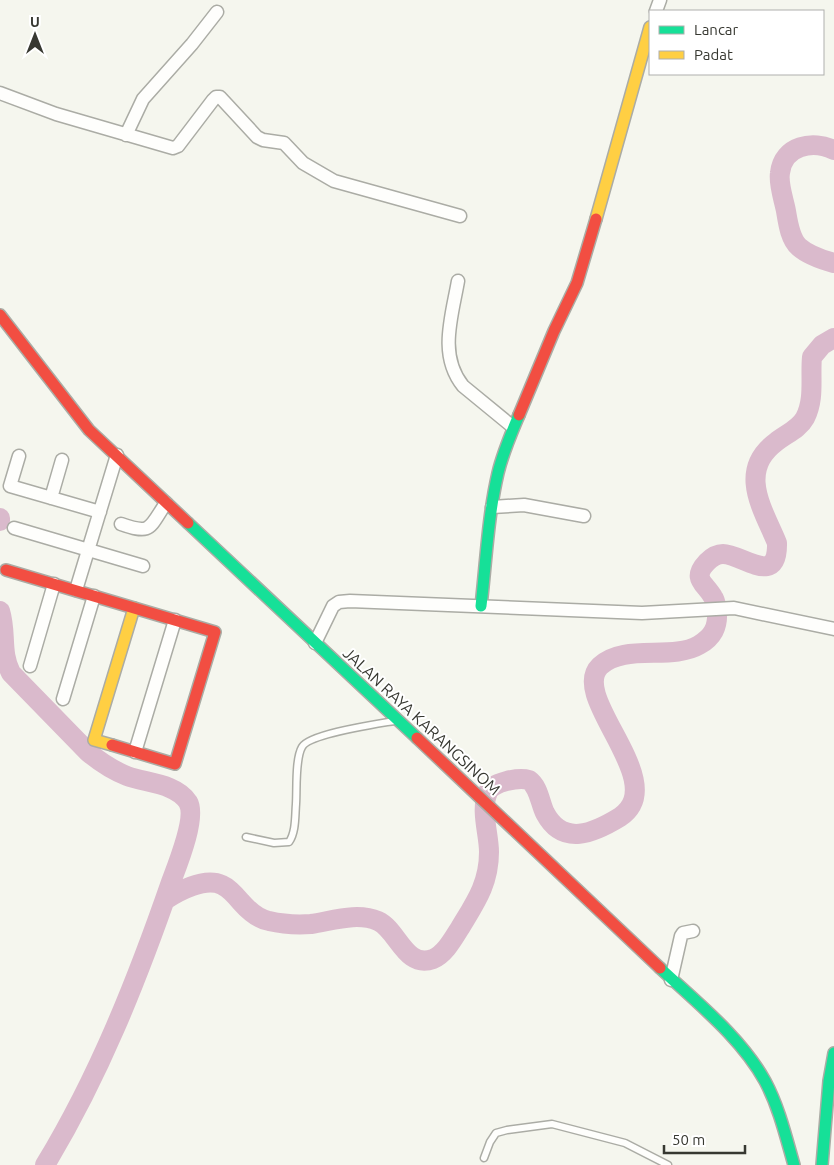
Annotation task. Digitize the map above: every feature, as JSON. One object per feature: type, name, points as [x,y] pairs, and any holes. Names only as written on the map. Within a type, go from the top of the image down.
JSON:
[{"type":"street","points":[[126,135],[143,99],[192,44],[217,12]]},
{"type":"street","points":[[481,606],[492,507],[504,451],[554,331],[577,283],[649,30]]},
{"type":"street","points":[[0,93],[56,114],[170,148],[175,148],[213,100],[216,97],[220,97],[257,137],[263,140],[284,143],[303,163],[334,181],[460,216]]},
{"type":"street","points":[[458,281],[448,345],[449,361],[457,379],[463,386],[513,428]]},
{"type":"street","name":"JALAN RAYA KARANGSINOM","points":[[0,315],[89,430],[735,1040],[758,1070],[772,1096],[794,1165]]},
{"type":"street","points":[[76,590],[117,455]]},
{"type":"street","points":[[19,456],[10,486],[100,512]]},
{"type":"street","points":[[50,498],[62,460]]},
{"type":"street","points":[[121,524],[144,530],[151,525],[166,503]]},
{"type":"street","points":[[492,507],[524,505],[584,516]]},
{"type":"street","points":[[14,528],[143,566]]},
{"type":"street","points":[[6,570],[215,632],[175,764],[94,740],[134,608]]},
{"type":"street","points":[[30,666],[54,584]]},
{"type":"street","points":[[63,699],[94,596]]},
{"type":"street","points":[[315,643],[333,606],[339,602],[642,613],[734,608],[834,629]]},
{"type":"street","points":[[135,752],[175,620]]},
{"type":"street","points":[[671,980],[681,936],[683,933],[693,931]]},
{"type":"street","points":[[822,1165],[829,1081],[834,1053]]},
{"type":"lane","points":[[246,837],[281,843],[290,842],[294,828],[300,749],[304,743],[333,733],[397,720]]},
{"type":"lane","points":[[484,1158],[490,1142],[496,1133],[552,1124],[625,1143],[668,1165]]},
{"type":"waterway","points":[[834,150],[817,145],[800,147],[787,156],[782,164],[780,173],[780,187],[791,235],[796,244],[811,255],[834,263]]},
{"type":"waterway","points":[[165,900],[192,886],[215,883],[227,888],[250,911],[265,920],[284,924],[311,924],[353,917],[370,918],[385,926],[402,947],[415,959],[423,961],[433,959],[445,950],[476,901],[484,884],[489,852],[485,806],[488,792],[495,785],[519,779],[529,780],[535,787],[545,813],[552,824],[570,833],[590,832],[620,817],[633,802],[634,783],[628,762],[597,698],[594,680],[600,666],[610,659],[622,655],[688,650],[708,639],[714,631],[717,622],[717,611],[714,599],[701,581],[700,573],[702,568],[713,557],[723,554],[758,565],[772,564],[776,556],[777,543],[760,504],[755,478],[758,465],[764,453],[796,428],[805,418],[811,396],[812,357],[822,345],[834,338]]},
{"type":"waterway","points":[[0,611],[6,657],[11,673],[97,759],[127,776],[160,784],[176,791],[188,802],[190,809],[188,830],[181,854],[145,955],[116,1027],[83,1097],[45,1165]]},
{"type":"traffic: fast","points":[[481,606],[490,522],[498,473],[507,443],[519,415]]},
{"type":"traffic: fast","points":[[188,523],[417,738]]},
{"type":"traffic: fast","points":[[660,968],[731,1035],[755,1065],[774,1101],[794,1165]]},
{"type":"traffic: fast","points":[[822,1165],[829,1081],[834,1053]]},
{"type":"traffic: slow","points":[[596,219],[649,31]]},
{"type":"traffic: slow","points":[[112,745],[94,740],[134,608]]},
{"type":"traffic: jam","points":[[519,415],[554,331],[577,283],[596,219]]},
{"type":"traffic: jam","points":[[0,315],[89,430],[188,523]]},
{"type":"traffic: jam","points":[[6,570],[215,632],[175,764],[112,745]]},
{"type":"traffic: jam","points":[[417,738],[660,968]]}]
